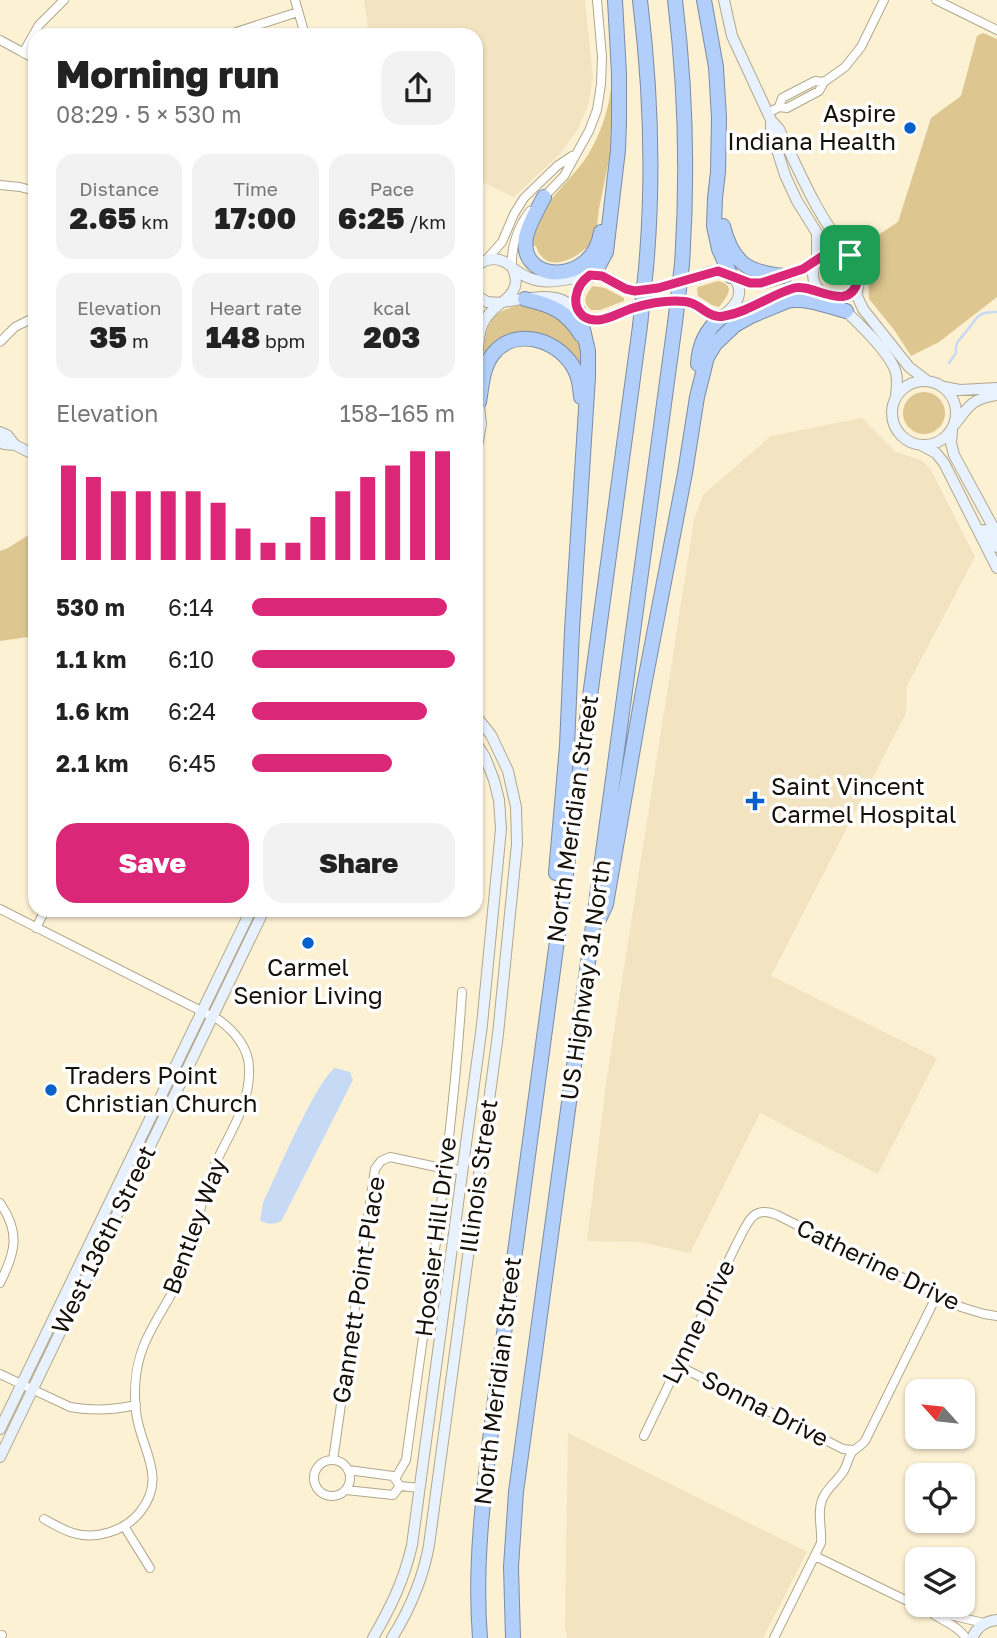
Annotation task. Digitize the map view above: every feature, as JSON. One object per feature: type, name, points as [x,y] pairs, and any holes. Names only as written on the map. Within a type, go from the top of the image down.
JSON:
[{"type":"highway","points":[[589,275],[601,264],[606,252],[618,150],[620,109],[615,0]]},
{"type":"highway","name":"North Meridian Street","points":[[480,1638],[478,1565],[482,1505],[646,268],[652,146],[650,94],[640,0]]},
{"type":"highway","name":"US Highway 31 North","points":[[513,1638],[511,1567],[516,1492],[682,264],[687,184],[686,139],[675,0]]},
{"type":"highway","points":[[705,0],[718,89],[718,179],[723,228],[734,255],[744,265],[766,274],[785,276]]},
{"type":"highway","points":[[718,179],[714,211],[716,237],[731,276]]},
{"type":"highway","points":[[544,197],[528,230],[526,249],[530,261],[551,272],[575,269],[586,262],[597,247],[611,205]]},
{"type":"highway","points":[[525,299],[564,314],[572,321],[587,346]]},
{"type":"highway","points":[[592,934],[606,904],[697,397],[709,353],[719,339],[739,322],[783,303],[806,300],[846,311]]},
{"type":"highway","points":[[558,930],[555,878],[567,746],[589,368],[579,312]]},
{"type":"highway","points":[[697,397],[701,346],[710,327],[722,317]]},
{"type":"highway","points":[[483,381],[486,366],[496,350],[505,344],[516,340],[544,341],[569,360],[575,369],[580,382],[584,437]]},
{"type":"street","points":[[37,28],[64,0]]},
{"type":"street","points":[[295,0],[303,28]]},
{"type":"street","points":[[483,323],[489,313],[511,296],[516,287],[516,276],[512,267],[513,248],[527,214],[564,176],[589,131],[597,110],[602,57],[597,0]]},
{"type":"street","points":[[724,0],[732,36],[770,117],[779,129],[824,220],[854,259],[859,270],[857,296],[863,309],[908,366],[926,380],[960,390],[997,388]]},
{"type":"street","points":[[884,0],[858,53],[845,67],[824,82],[819,91],[788,108],[779,107],[770,117],[771,131],[785,175],[817,233],[814,282],[862,327],[894,367],[897,377],[892,412],[895,427],[905,438],[921,444],[941,458],[997,568]]},
{"type":"street","points":[[936,0],[997,30]]},
{"type":"street","points":[[249,28],[298,12]]},
{"type":"street","points":[[0,40],[28,56]]},
{"type":"street","points":[[23,53],[28,44]]},
{"type":"street","points":[[483,259],[502,242],[513,214],[527,195],[557,166],[575,155]]},
{"type":"street","points":[[0,185],[28,189]]},
{"type":"street","points":[[483,261],[501,260],[538,282],[589,275],[602,276],[635,291],[679,283],[713,271],[723,271],[755,284],[761,283],[797,272],[830,251],[850,255]]},
{"type":"street","points":[[579,312],[577,293],[589,275]]},
{"type":"street","points":[[722,317],[738,296],[738,285],[731,276]]},
{"type":"street","points":[[483,300],[502,303],[556,298],[591,320],[601,320],[634,308],[666,301],[678,301],[690,303],[708,314],[722,317],[795,288],[811,289],[832,297],[845,295],[858,282]]},
{"type":"street","points":[[0,342],[15,327],[28,320]]},
{"type":"street","points":[[896,398],[908,385],[926,380]]},
{"type":"street","points":[[943,386],[953,397],[956,406],[951,449],[997,534]]},
{"type":"street","points":[[921,444],[937,442],[947,436],[974,402],[997,395]]},
{"type":"street","points":[[0,432],[7,435],[15,445]]},
{"type":"street","points":[[0,442],[28,452]]},
{"type":"street","points":[[976,527],[985,530],[997,547]]},
{"type":"street","name":"Illinois Street","points":[[392,1638],[415,1594],[429,1545],[496,1052],[517,844],[516,807],[509,771],[491,734],[483,724]]},
{"type":"street","name":"Illinois Street","points":[[373,1638],[392,1606],[412,1545],[482,1025],[500,829],[499,800],[483,754]]},
{"type":"street","name":"Bentley Way","points":[[0,909],[207,1014],[228,1027],[239,1040],[249,1063],[250,1078],[243,1107],[208,1181],[183,1275],[143,1349],[136,1376],[136,1405],[138,1425],[153,1475],[146,1502],[140,1512],[124,1526]]},
{"type":"street","points":[[36,928],[42,917]]},
{"type":"street","name":"West 136th Street","points":[[0,1457],[27,1387],[207,1014],[248,917]]},
{"type":"street","name":"West 136th Street","points":[[207,1014],[260,917]]},
{"type":"street","name":"Hoosier Hill Drive","points":[[398,1483],[407,1460],[446,1169],[462,992]]},
{"type":"street","name":"Gannett Point Place","points":[[332,1460],[375,1169],[390,1157],[462,1170]]},
{"type":"street","points":[[0,1203],[10,1221],[15,1240],[11,1261],[0,1283]]},
{"type":"street","name":"Catherine Drive","points":[[759,1211],[777,1214],[961,1307],[997,1316]]},
{"type":"street","name":"Lynne Drive","points":[[644,1436],[736,1245],[750,1219],[759,1211]]},
{"type":"street","points":[[774,1638],[821,1543],[822,1499],[842,1473],[853,1450],[865,1441],[937,1295]]},
{"type":"street","name":"Sonna Drive","points":[[677,1366],[843,1448],[853,1450]]},
{"type":"street","points":[[0,1374],[70,1407],[123,1408],[136,1405]]},
{"type":"street","name":"West 136th Street","points":[[0,1429],[27,1387]]},
{"type":"street","points":[[346,1490],[350,1479],[343,1464],[332,1460],[318,1468],[316,1483],[323,1493],[329,1495],[335,1496],[346,1490],[393,1495],[398,1483]]},
{"type":"street","points":[[348,1470],[393,1476],[398,1483],[420,1488]]},
{"type":"street","points":[[44,1519],[74,1534],[112,1532],[124,1526],[150,1569]]},
{"type":"street","points":[[816,1556],[905,1600]]},
{"type":"street","points":[[938,1617],[956,1627],[966,1638]]},
{"type":"street","points":[[970,1617],[991,1620]]},
{"type":"street","points":[[972,1638],[977,1629],[991,1620]]},
{"type":"shaded area","points":[[364,0],[585,0],[593,78],[588,106],[578,129],[560,154],[514,197],[483,182],[483,28],[368,28]]},
{"type":"shaded area","points":[[983,33],[997,39],[997,297],[939,342],[911,356],[869,299],[868,265],[858,248],[898,222],[931,118],[961,96],[977,36]]},
{"type":"shaded area","points":[[611,89],[610,155],[591,250],[587,247],[574,257],[559,262],[545,260],[536,246],[532,246],[533,233],[553,197],[588,155],[606,115]]},
{"type":"shaded area","points":[[718,281],[729,288],[719,307],[698,296],[697,290],[698,287]]},
{"type":"shaded area","points":[[593,286],[605,288],[624,298],[624,301],[600,310],[591,310],[586,304],[586,298]]},
{"type":"shaded area","points":[[530,304],[561,318],[580,342],[583,377],[544,336],[484,354],[487,332],[494,317],[508,308]]},
{"type":"shaded area","points":[[924,392],[939,398],[945,413],[939,428],[924,434],[909,428],[903,413],[909,398]]},
{"type":"shaded area","name":"Saint Vincent Carmel Hospital","points":[[862,418],[896,452],[921,460],[930,468],[975,557],[907,686],[906,713],[771,976],[937,1058],[878,1174],[760,1113],[690,1253],[640,1242],[587,1241],[606,1083],[694,520],[703,495],[771,436]]},
{"type":"shaded area","points":[[28,535],[28,637],[0,641],[0,551]]},
{"type":"shaded area","points":[[568,1433],[807,1552],[763,1638],[567,1638]]},
{"type":"water","points":[[335,1068],[350,1072],[353,1080],[282,1220],[274,1224],[263,1222],[260,1220],[263,1203],[286,1152],[318,1090]]},
{"type":"waterway","points":[[949,363],[956,353],[958,341],[978,317],[997,312]]},
{"type":"place","name":"Aspire Indiana Health","points":[[910,128]]},
{"type":"place","name":"Saint Vincent Carmel Hospital","points":[[755,801]]},
{"type":"place","name":"Carmel Senior Living","points":[[308,943]]},
{"type":"place","name":"Traders Point Christian Church","points":[[51,1090]]},
{"type":"route","points":[[830,251],[850,255],[859,270],[858,282],[850,292],[838,297],[811,289],[795,288],[722,317],[708,314],[690,303],[666,301],[634,308],[604,320],[591,320],[582,315],[576,303],[580,286],[590,275],[608,278],[626,289],[635,291],[658,288],[718,271],[750,283],[761,283],[803,269],[830,251]]}]
